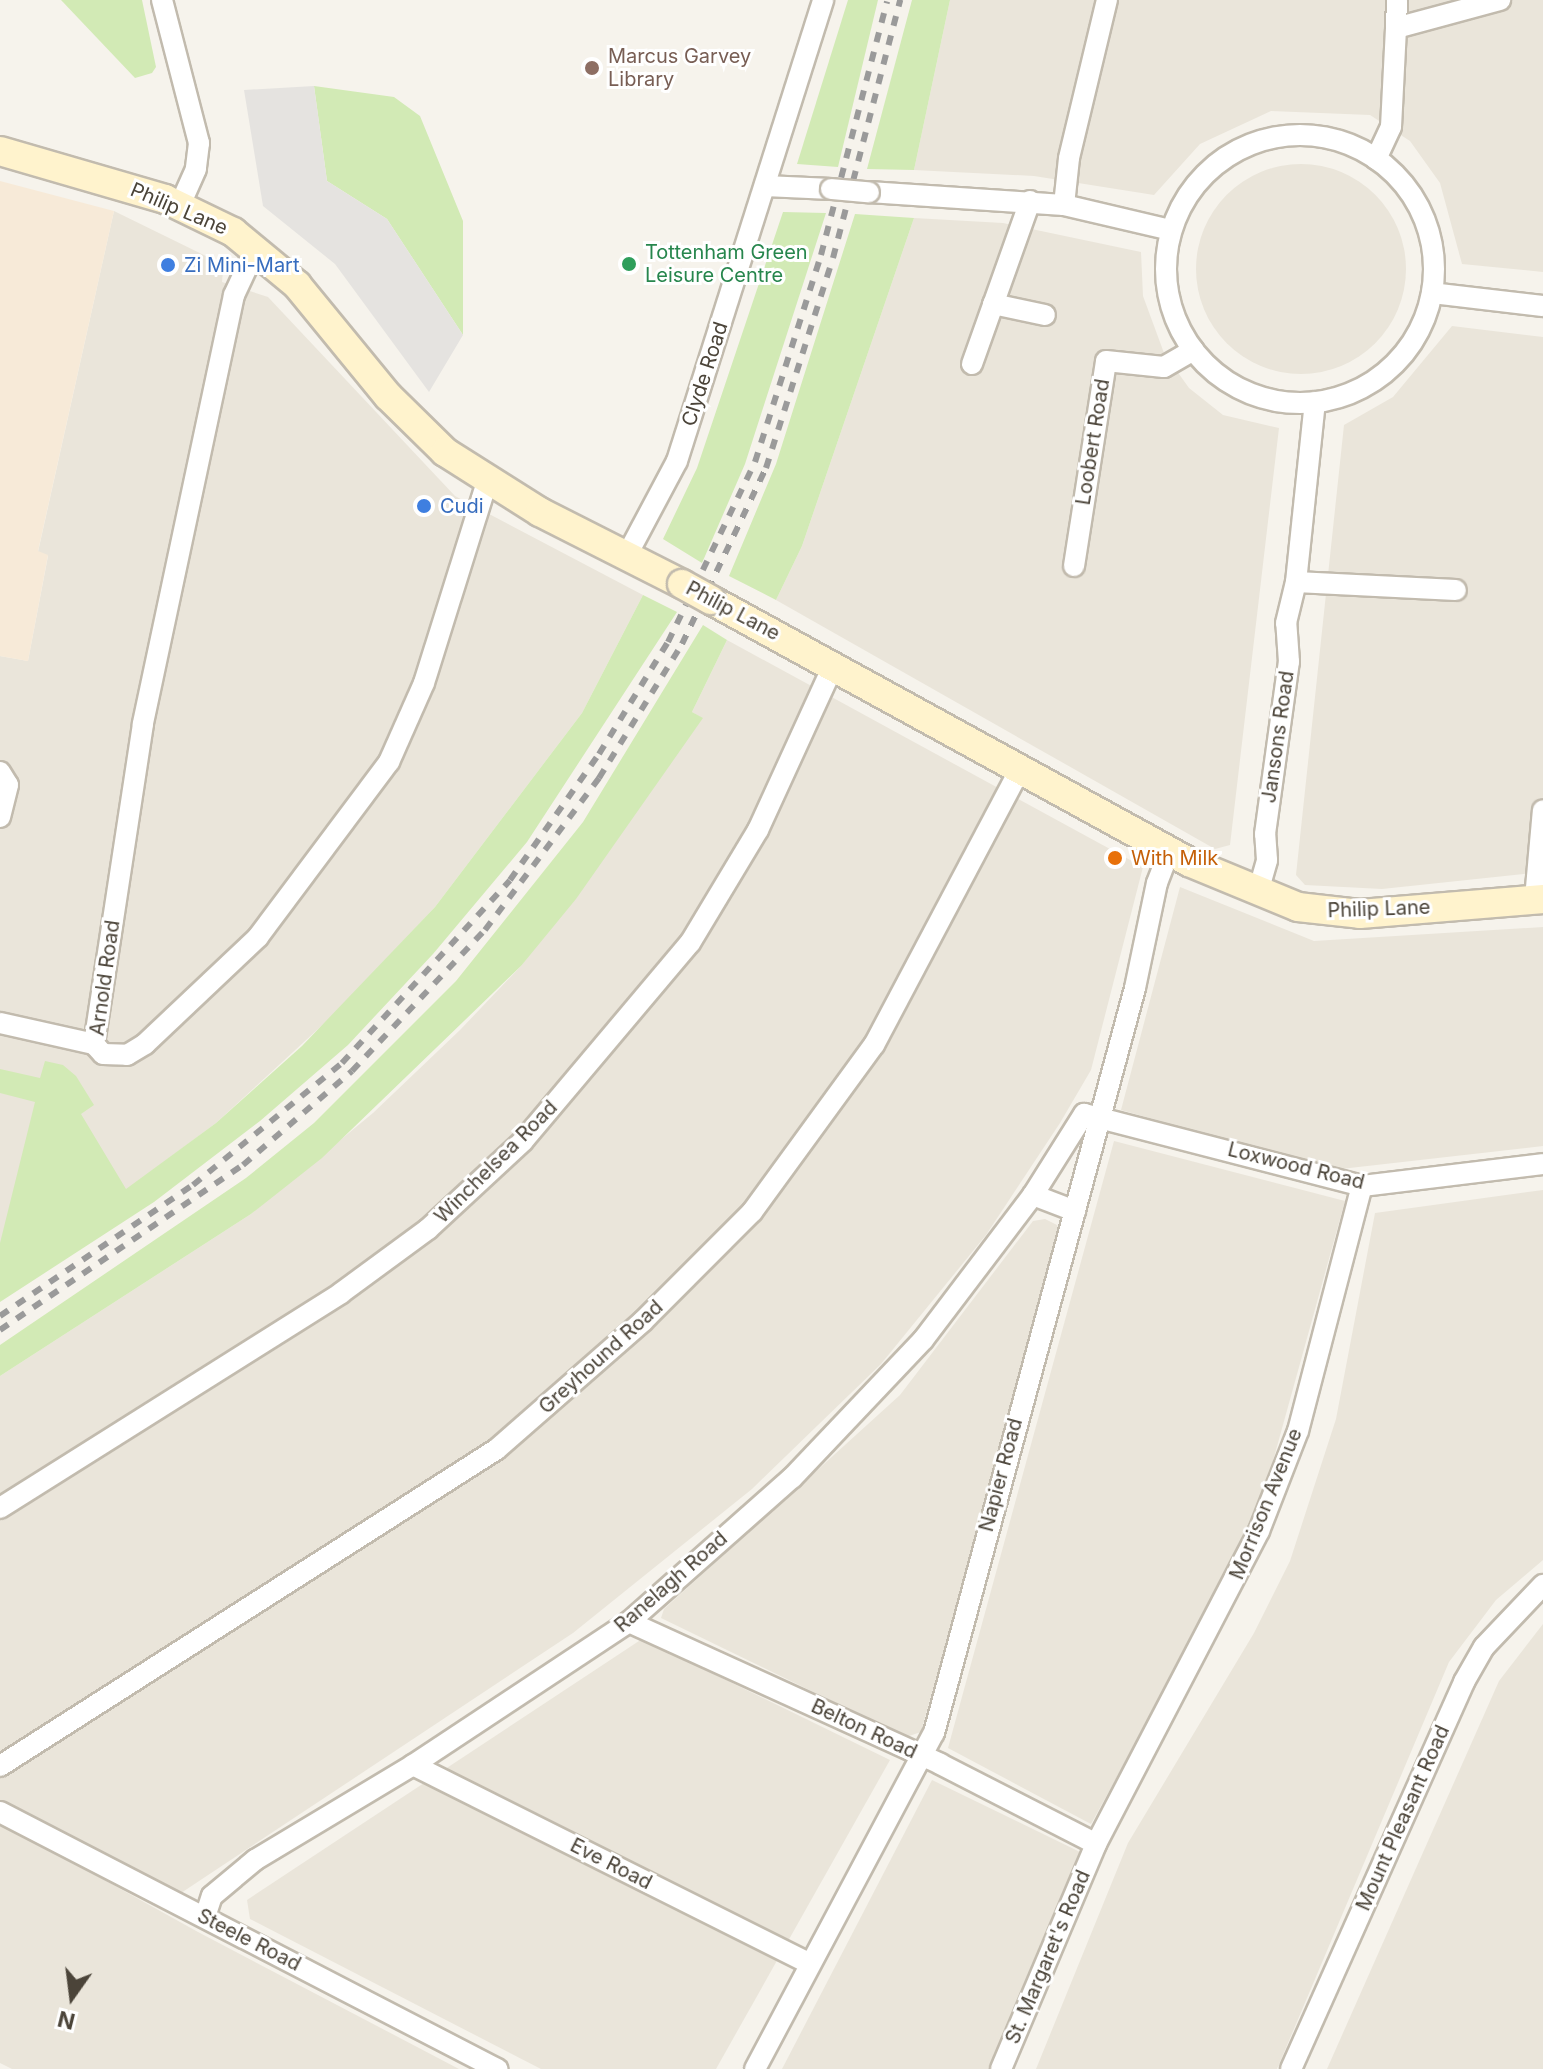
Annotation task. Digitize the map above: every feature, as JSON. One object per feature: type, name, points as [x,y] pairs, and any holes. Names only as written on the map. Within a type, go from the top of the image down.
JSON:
[{"type":"main road","name":"Philip Lane","points":[[0,151],[180,205],[256,248],[297,285],[423,433],[487,482],[682,584],[1169,851],[1258,892],[1323,913],[1360,914],[1539,899]]},
{"type":"street","points":[[162,0],[199,143],[196,169],[180,205]]},
{"type":"street","name":"Clyde Road","points":[[627,555],[677,461],[823,0]]},
{"type":"street","points":[[1064,205],[1069,158],[1107,0]]},
{"type":"street","points":[[1376,159],[1391,127],[1397,0]]},
{"type":"street","points":[[1396,28],[1500,0]]},
{"type":"street","points":[[1282,136],[1324,137],[1376,159],[1406,187],[1426,224],[1433,251],[1432,293],[1418,333],[1392,366],[1358,390],[1315,402],[1276,401],[1249,393],[1213,371],[1193,350],[1173,314],[1167,286],[1171,230],[1198,182],[1229,155],[1255,143],[1282,136]]},
{"type":"street","points":[[765,186],[1030,201],[1064,205],[1171,230]]},
{"type":"street","points":[[972,364],[1030,201]]},
{"type":"street","name":"Arnold Road","points":[[256,248],[234,295],[143,724],[94,1044],[103,1054],[127,1055],[209,985],[258,937],[389,762],[424,683],[487,482]]},
{"type":"street","points":[[1432,293],[1543,306]]},
{"type":"street","points":[[993,304],[1045,315]]},
{"type":"street","name":"Loobert Road","points":[[1074,566],[1106,361],[1164,367],[1193,350]]},
{"type":"street","name":"Jansons Road","points":[[1258,892],[1267,860],[1265,834],[1289,662],[1286,623],[1296,582],[1315,402]]},
{"type":"street","points":[[1296,582],[1456,590]]},
{"type":"street","name":"Winchelsea Road","points":[[0,1508],[341,1293],[428,1229],[523,1141],[690,943],[758,830],[833,666]]},
{"type":"street","name":"Greyhound Road","points":[[0,1766],[497,1449],[643,1321],[752,1212],[874,1045],[1020,769]]},
{"type":"street","points":[[0,772],[8,785],[0,817]]},
{"type":"street","points":[[1539,899],[1543,810]]},
{"type":"street","name":"Napier Road","points":[[755,2069],[934,1733],[1101,1115],[1157,883],[1169,851]]},
{"type":"street","points":[[0,1023],[94,1044]]},
{"type":"street","name":"Ranelagh Road","points":[[205,1917],[212,1896],[255,1860],[413,1765],[629,1622],[792,1478],[883,1387],[1033,1195],[1084,1114],[1101,1115]]},
{"type":"street","name":"Loxwood Road","points":[[1101,1115],[1362,1186],[1543,1164]]},
{"type":"street","name":"Morrison Avenue","points":[[1096,1844],[1259,1531],[1298,1431],[1362,1186]]},
{"type":"street","points":[[1033,1195],[1075,1211]]},
{"type":"street","name":"Mount Pleasant Road","points":[[1291,2069],[1464,1682],[1484,1647],[1543,1585]]},
{"type":"street","name":"Belton Road","points":[[629,1622],[923,1756],[1096,1844]]},
{"type":"street","name":"Eve Road","points":[[413,1765],[810,1964]]},
{"type":"street","name":"Steele Road","points":[[0,1812],[497,2069]]},
{"type":"street","name":"St. Margaret's Road","points":[[1001,2069],[1096,1844]]},
{"type":"shaded area","points":[[950,0],[1543,0],[1543,272],[1462,264],[1440,183],[1410,141],[1370,115],[1271,111],[1200,144],[1154,195],[1034,176],[914,170]]},
{"type":"shaded area","points":[[314,86],[327,181],[387,219],[463,335],[429,392],[335,264],[263,206],[244,90]]},
{"type":"shaded area","points":[[1301,164],[1341,172],[1375,195],[1398,229],[1406,269],[1398,309],[1375,343],[1341,366],[1301,374],[1261,366],[1227,343],[1204,309],[1196,269],[1204,229],[1227,195],[1261,172]]},
{"type":"shaded area","points":[[0,181],[114,211],[38,551],[48,555],[28,661],[0,656]]},
{"type":"shaded area","points":[[114,211],[214,260],[223,271],[222,282],[268,297],[455,496],[643,595],[582,713],[435,907],[331,1017],[216,1123],[126,1190],[0,1243],[0,656],[28,661],[48,556],[38,552]]},
{"type":"shaded area","points":[[914,218],[1003,223],[1141,252],[1143,296],[1164,353],[1189,388],[1223,415],[1279,428],[1230,845],[1215,849],[776,600],[802,546]]},
{"type":"shaded area","points":[[1452,326],[1543,337],[1543,872],[1382,889],[1305,885],[1296,875],[1344,425],[1393,397]]},
{"type":"shaded area","points":[[727,640],[1143,867],[1091,1070],[1060,1123],[986,1235],[881,1364],[752,1489],[573,1633],[181,1893],[0,1801],[0,1376],[251,1214],[373,1113],[460,1030],[521,966],[702,718],[692,712]]},
{"type":"shaded area","points":[[1180,887],[1314,941],[1543,927],[1543,1146],[1332,1170],[1121,1110]]},
{"type":"shaded area","points":[[1114,1141],[1345,1201],[1268,1479],[1232,1568],[1091,1824],[948,1748]]},
{"type":"shaded area","points":[[1543,1190],[1543,1560],[1496,1600],[1449,1662],[1277,2069],[1036,2069],[1128,1843],[1254,1633],[1290,1561],[1336,1419],[1375,1213]]},
{"type":"shaded area","points":[[1045,1219],[1057,1225],[1060,1233],[921,1732],[906,1737],[661,1618],[664,1609],[900,1395],[1033,1221]]},
{"type":"shaded area","points":[[1543,1624],[1543,2069],[1327,2069],[1499,1681]]},
{"type":"shaded area","points":[[642,1639],[890,1760],[716,2069],[541,2069],[250,1919],[247,1900]]},
{"type":"shaded area","points":[[932,1780],[1080,1852],[990,2069],[782,2069]]},
{"type":"shaded area","points":[[0,1822],[198,1932],[459,2069],[12,2069],[0,2063]]},
{"type":"green space","points":[[61,0],[142,0],[156,67],[152,73],[135,78]]},
{"type":"green space","points":[[848,0],[878,0],[838,167],[797,164]]},
{"type":"green space","points":[[912,0],[950,0],[914,170],[867,169]]},
{"type":"green space","points":[[314,86],[394,97],[420,116],[463,221],[463,335],[387,219],[327,181]]},
{"type":"green space","points":[[783,212],[826,213],[745,464],[702,563],[663,539],[697,468]]},
{"type":"green space","points":[[855,214],[914,218],[802,546],[776,600],[729,576],[776,464]]},
{"type":"green space","points":[[643,595],[677,612],[527,842],[433,954],[348,1045],[260,1121],[154,1202],[0,1302],[0,1243],[35,1102],[0,1093],[0,1069],[40,1078],[45,1061],[63,1065],[76,1076],[94,1105],[81,1114],[126,1189],[216,1123],[302,1046],[435,907],[582,713]]},
{"type":"green space","points":[[703,625],[727,640],[692,712],[703,718],[576,899],[521,966],[322,1158],[251,1214],[0,1376],[0,1345],[246,1178],[314,1123],[456,981],[583,822]]},
{"type":"railway","points":[[0,1330],[243,1165],[352,1071],[485,930],[599,778],[682,644],[766,468],[833,258],[900,0]]},
{"type":"railway","points":[[0,1316],[193,1185],[342,1063],[510,880],[599,754],[668,642],[755,462],[821,255],[887,1]]},
{"type":"place","name":"Marcus Garvey Library","points":[[592,68]]},
{"type":"place","name":"Tottenham Green Leisure Centre","points":[[629,264]]},
{"type":"place","name":"Zi Mini-Mart","points":[[168,265]]},
{"type":"place","name":"Cudi","points":[[424,506]]},
{"type":"place","name":"With Milk","points":[[1115,858]]}]
